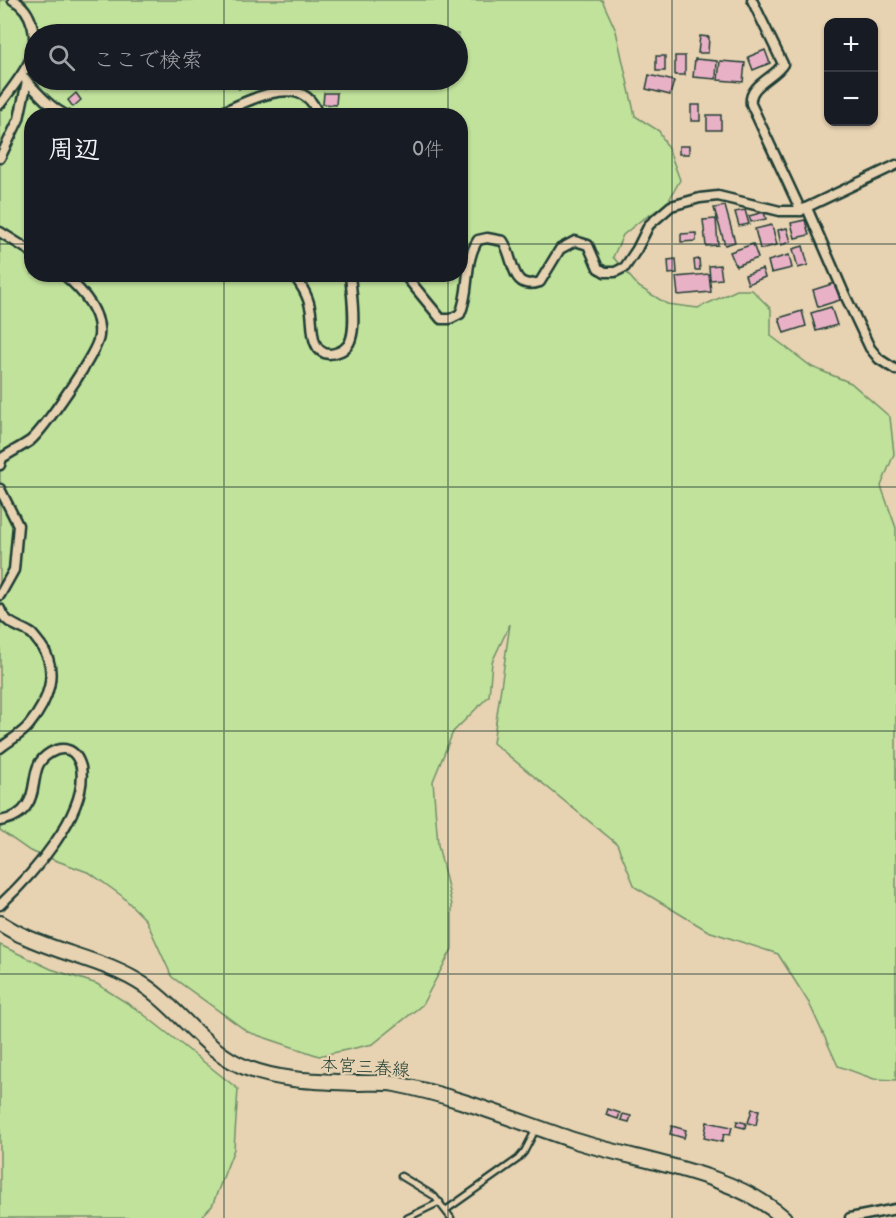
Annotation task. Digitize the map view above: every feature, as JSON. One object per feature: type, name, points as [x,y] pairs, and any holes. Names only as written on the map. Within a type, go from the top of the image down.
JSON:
[{"type":"main road","name":"本宮三春線","points":[[0,923],[24,936],[118,970],[146,986],[211,1046],[246,1068],[289,1079],[392,1084],[455,1098],[575,1140],[641,1157],[710,1179],[753,1196],[784,1218]]},
{"type":"street","points":[[13,0],[20,4],[29,16],[31,24]]},
{"type":"street","points":[[753,0],[783,64],[753,91],[750,98],[751,104],[870,348],[879,359],[896,370]]},
{"type":"street","points":[[0,104],[24,69]]},
{"type":"street","points":[[21,74],[24,78]]},
{"type":"street","points":[[0,158],[19,119],[25,90]]},
{"type":"street","points":[[35,90],[54,108]]},
{"type":"street","points":[[231,108],[251,99],[291,90],[309,99],[316,108]]},
{"type":"street","points":[[468,266],[472,249],[478,240],[487,238],[502,241],[509,250],[513,269],[518,279],[526,284],[535,284],[540,282],[560,249],[575,241],[588,245],[598,268],[604,272],[615,272],[625,267],[649,225],[671,206],[690,200],[718,196],[791,213],[804,210],[896,165]]},
{"type":"street","points":[[0,232],[24,247]]},
{"type":"street","points":[[0,465],[2,458],[31,440],[94,352],[99,338],[98,321],[91,304],[72,282]]},
{"type":"street","points":[[299,282],[310,305],[317,348],[326,354],[333,354],[346,347],[351,340],[353,321],[351,282]]},
{"type":"street","points":[[411,282],[441,319],[450,319],[460,314],[465,303],[467,282]]},
{"type":"street","points":[[0,489],[18,525],[14,570],[0,595]]},
{"type":"street","points":[[0,609],[1,614],[10,623],[33,634],[48,654],[52,669],[48,695],[40,711],[28,728],[0,748]]},
{"type":"street","points":[[0,821],[13,818],[28,804],[38,764],[48,754],[60,748],[68,749],[75,754],[80,764],[83,781],[60,837],[0,905]]},
{"type":"street","points":[[850,1218],[896,1209]]},
{"type":"lane","points":[[446,1210],[518,1159],[537,1127]]},
{"type":"lane","points":[[401,1176],[434,1196],[451,1218]]},
{"type":"lane","points":[[407,1218],[440,1203]]},
{"type":"green space","points":[[0,0],[602,0],[616,31],[635,116],[659,131],[680,180],[667,204],[623,235],[613,257],[639,287],[667,304],[698,308],[737,290],[752,290],[771,309],[771,336],[812,367],[851,383],[890,417],[894,454],[881,486],[896,528],[896,1080],[874,1079],[838,1066],[809,1003],[778,954],[708,931],[635,887],[617,844],[493,743],[510,624],[492,662],[489,696],[453,732],[433,781],[438,845],[452,905],[452,949],[422,1005],[373,1044],[319,1056],[248,1032],[172,977],[146,920],[122,896],[90,873],[30,851],[0,830]]},
{"type":"green space","points":[[0,945],[51,969],[97,984],[138,1010],[238,1089],[234,1149],[212,1206],[200,1218],[0,1218]]},
{"type":"building","points":[[700,36],[709,37],[708,53],[698,53]]},
{"type":"building","points":[[765,50],[770,63],[753,70],[748,57]]},
{"type":"building","points":[[656,56],[665,56],[665,71],[656,71]]},
{"type":"building","points":[[675,56],[685,56],[685,75],[675,75]]},
{"type":"building","points":[[695,59],[717,61],[716,79],[693,77]]},
{"type":"building","points":[[720,61],[745,63],[743,82],[718,80]]},
{"type":"building","points":[[649,75],[674,81],[670,95],[646,89]]},
{"type":"building","points":[[76,93],[81,100],[73,107],[68,100]]},
{"type":"building","points":[[324,93],[337,93],[336,105],[323,104]]},
{"type":"building","points":[[691,105],[700,105],[700,121],[691,121]]},
{"type":"building","points":[[707,115],[721,115],[721,130],[707,130]]},
{"type":"building","points":[[679,146],[689,146],[689,154],[679,154]]},
{"type":"building","points":[[725,206],[735,242],[725,245],[714,208]]},
{"type":"building","points":[[745,210],[749,224],[739,226],[735,212]]},
{"type":"building","points":[[764,212],[766,219],[751,222],[749,216]]},
{"type":"building","points":[[716,219],[718,245],[706,246],[703,220]]},
{"type":"building","points":[[805,220],[809,235],[795,238],[791,223]]},
{"type":"building","points":[[772,225],[777,245],[760,249],[755,229]]},
{"type":"building","points":[[787,228],[791,242],[781,245],[778,230]]},
{"type":"building","points":[[696,233],[696,241],[681,242],[681,234]]},
{"type":"building","points":[[753,244],[758,258],[736,266],[730,252]]},
{"type":"building","points":[[803,246],[808,265],[798,268],[793,249]]},
{"type":"building","points":[[789,255],[792,268],[771,273],[768,261]]},
{"type":"building","points":[[676,259],[677,273],[669,274],[668,260]]},
{"type":"building","points":[[699,259],[700,270],[695,270],[694,260]]},
{"type":"building","points":[[720,265],[722,279],[710,280],[709,266]]},
{"type":"building","points":[[762,269],[765,277],[748,284],[745,275]]},
{"type":"building","points":[[709,274],[711,292],[678,295],[676,277]]},
{"type":"building","points":[[835,283],[840,300],[818,307],[813,290]]},
{"type":"building","points":[[831,307],[837,325],[816,331],[811,313]]},
{"type":"building","points":[[802,311],[806,326],[784,333],[779,318]]},
{"type":"building","points":[[608,1109],[620,1113],[618,1119],[606,1115]]},
{"type":"building","points":[[752,1109],[759,1110],[756,1125],[748,1123]]},
{"type":"building","points":[[623,1114],[631,1116],[629,1122],[621,1120]]},
{"type":"building","points":[[737,1121],[746,1123],[745,1128],[736,1126]]},
{"type":"building","points":[[707,1122],[732,1127],[730,1135],[724,1134],[722,1142],[704,1138]]},
{"type":"building","points":[[672,1126],[686,1130],[684,1138],[670,1134]]}]
